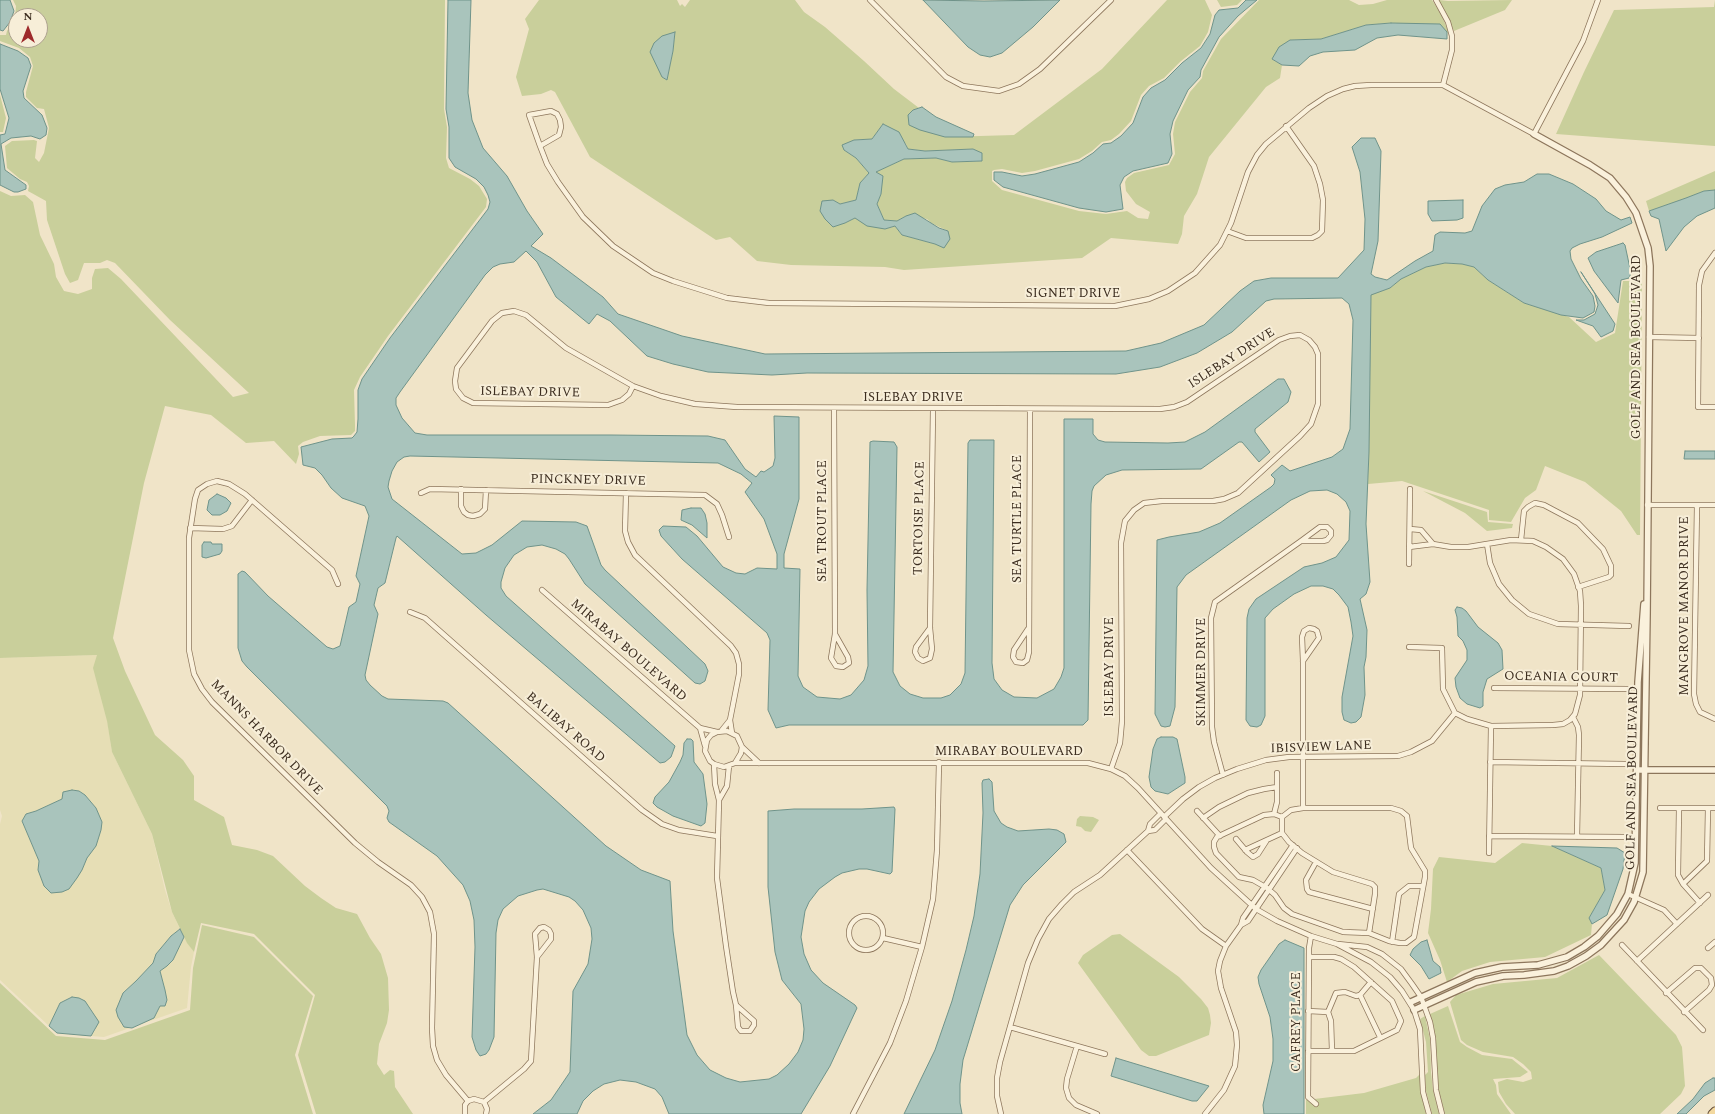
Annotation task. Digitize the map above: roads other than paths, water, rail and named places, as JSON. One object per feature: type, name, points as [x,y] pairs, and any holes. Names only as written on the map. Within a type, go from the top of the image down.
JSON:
[{"type":"street","points":[[870,0],[946,77],[963,86],[999,91],[1019,84],[1040,69],[1111,0]]},
{"type":"street","points":[[1436,0],[1448,22],[1452,36],[1452,50],[1443,85]]},
{"type":"street","points":[[1534,134],[1583,41],[1598,0]]},
{"type":"street","name":"SIGNET DRIVE","points":[[540,146],[559,135],[561,127],[560,120],[557,114],[551,111],[529,115],[540,146],[547,164],[570,200],[584,217],[613,246],[653,273],[727,298],[769,303],[1115,306],[1149,299],[1168,291],[1195,273],[1220,245],[1236,208],[1248,172],[1266,144],[1286,126],[1327,96],[1355,86],[1379,84],[1443,85],[1534,134]]},
{"type":"street","points":[[1227,231],[1246,238],[1312,238],[1322,231],[1323,200],[1314,166],[1286,126]]},
{"type":"street","name":"GOLF AND SEA BOULEVARD","points":[[1414,1010],[1476,982],[1503,976],[1540,974],[1568,966],[1586,956],[1601,945],[1624,920],[1635,897],[1643,872],[1650,266],[1648,248],[1636,214],[1626,197],[1610,178],[1590,165],[1534,134]]},
{"type":"street","points":[[1715,253],[1702,272],[1699,285],[1698,407],[1715,407]]},
{"type":"street","name":"ISLEBAY DRIVE","points":[[633,386],[629,394],[622,400],[608,405],[473,403],[463,398],[456,388],[455,381],[457,368],[492,321],[502,313],[514,311],[526,315],[566,348],[633,386],[661,396],[696,404],[738,407],[1160,409],[1174,407],[1187,402],[1279,340],[1290,336],[1300,335],[1309,340],[1315,347],[1318,354],[1318,404],[1311,424],[1300,436],[1238,493],[1224,499],[1213,501],[1162,501],[1144,503],[1134,510],[1125,521],[1121,543],[1122,721],[1120,743],[1111,769]]},
{"type":"street","points":[[1649,337],[1699,338]]},
{"type":"street","name":"SEA TROUT PLACE","points":[[834,408],[835,634],[831,658],[836,666],[843,668],[849,663],[848,657],[835,634]]},
{"type":"street","name":"TORTOISE PLACE","points":[[930,628],[916,646],[915,652],[918,658],[923,660],[930,658],[932,649],[930,628],[932,409]]},
{"type":"street","name":"SEA TURTLE PLACE","points":[[1028,629],[1014,650],[1013,657],[1016,662],[1023,663],[1027,660],[1029,652],[1030,409]]},
{"type":"street","name":"MANNS HARBOR DRIVE","points":[[338,584],[332,570],[252,500],[229,484],[217,481],[207,484],[198,490],[190,528],[190,650],[194,674],[202,689],[212,702],[355,843],[378,862],[411,885],[422,897],[430,912],[434,934],[433,1046],[437,1060],[446,1075],[468,1102]]},
{"type":"street","name":"PINCKNEY DRIVE","points":[[421,493],[430,489],[705,495],[717,504],[729,537]]},
{"type":"street","points":[[1409,564],[1410,489]]},
{"type":"street","points":[[462,490],[461,506],[464,512],[473,516],[480,514],[485,509],[486,490]]},
{"type":"street","points":[[626,493],[625,531],[628,542],[635,555],[731,646],[736,653],[739,664],[739,674],[730,720],[732,732],[737,736],[742,747],[759,763]]},
{"type":"street","points":[[190,528],[223,529],[232,526],[252,500]]},
{"type":"street","points":[[1521,540],[1524,511],[1535,503],[1544,505],[1578,523],[1599,544],[1608,559],[1610,566],[1610,575],[1608,577],[1578,587]]},
{"type":"street","points":[[1647,505],[1715,506]]},
{"type":"street","name":"MANGROVE MANOR DRIVE","points":[[1697,505],[1694,694],[1696,704],[1700,712],[1715,719]]},
{"type":"street","name":"SKIMMER DRIVE","points":[[1223,774],[1214,742],[1212,727],[1211,618],[1215,602],[1320,527],[1327,527],[1331,531],[1331,535],[1327,540],[1301,541]]},
{"type":"street","points":[[1410,529],[1422,530],[1433,544]]},
{"type":"street","points":[[1409,547],[1433,544],[1468,546],[1505,540],[1521,540],[1533,541],[1546,546],[1563,559],[1574,574],[1581,606],[1580,689],[1578,706],[1573,717],[1563,724],[1491,726],[1467,719],[1455,713],[1443,689],[1442,648],[1409,647]]},
{"type":"street","points":[[1487,544],[1490,563],[1499,584],[1506,594],[1520,608],[1548,622],[1558,624],[1581,626],[1629,626]]},
{"type":"street","name":"MIRABAY BOULEVARD","points":[[542,590],[700,728],[732,732]]},
{"type":"street","name":"GOLF AND SEA BOULEVARD","points":[[1411,1002],[1482,971],[1502,967],[1538,965],[1567,957],[1584,947],[1598,936],[1617,914],[1628,894],[1635,863],[1639,667],[1646,590]]},
{"type":"street","name":"BALIBAY ROAD","points":[[410,612],[425,618],[648,815],[662,824],[679,830],[717,836]]},
{"type":"street","points":[[1303,661],[1319,638],[1317,631],[1314,629],[1309,628],[1304,631],[1302,637],[1303,808]]},
{"type":"street","name":"OCEANIA COURT","points":[[1494,688],[1629,689]]},
{"type":"street","name":"IBISVIEW LANE","points":[[1164,816],[1199,787],[1237,768],[1266,760],[1290,757],[1398,756],[1411,752],[1432,740],[1455,713]]},
{"type":"street","points":[[1573,717],[1578,727],[1579,763],[1577,837]]},
{"type":"street","points":[[705,746],[707,740],[730,720]]},
{"type":"street","points":[[1489,853],[1491,726]]},
{"type":"street","points":[[700,728],[707,756],[714,764],[719,766],[729,766],[727,787],[719,800]]},
{"type":"street","points":[[735,763],[741,753],[742,747]]},
{"type":"street","points":[[853,1114],[890,1043],[906,1001],[922,947],[933,899],[939,762]]},
{"type":"street","points":[[1490,762],[1625,764]]},
{"type":"street","name":"MIRABAY BOULEVARD","points":[[729,766],[735,763],[1088,763],[1111,769],[1125,776],[1138,788],[1211,868],[1256,909],[1277,921],[1311,936],[1337,944],[1371,962],[1390,977],[1411,1002],[1414,1010],[1421,1037],[1423,1092],[1429,1114]]},
{"type":"street","points":[[714,764],[719,800],[717,878],[736,1005],[738,1028],[742,1031],[750,1031],[754,1025],[754,1021],[736,1005]]},
{"type":"street","points":[[1637,770],[1715,770]]},
{"type":"street","points":[[1274,814],[1277,802],[1278,773]]},
{"type":"street","points":[[716,787],[727,787]]},
{"type":"street","points":[[1203,818],[1219,807],[1248,793],[1277,787]]},
{"type":"street","points":[[1303,808],[1391,808],[1401,811],[1407,816],[1410,848],[1424,871],[1423,886],[1414,937],[1406,943],[1392,942],[1369,933],[1343,932],[1292,914],[1284,908],[1270,890],[1253,880],[1238,877],[1216,854],[1214,842],[1220,836],[1264,815],[1274,814],[1282,817],[1291,810],[1303,808]]},
{"type":"street","points":[[1660,808],[1715,808]]},
{"type":"street","points":[[1679,808],[1678,875],[1683,884],[1700,902]]},
{"type":"street","points":[[1683,884],[1707,861],[1708,808]]},
{"type":"street","points":[[1197,811],[1220,836]]},
{"type":"street","points":[[1148,831],[1155,830],[1164,816]]},
{"type":"street","points":[[1001,1114],[997,1078],[1000,1062],[1028,963],[1049,919],[1074,892],[1100,875],[1148,831],[1150,824],[1164,816]]},
{"type":"street","points":[[1282,817],[1282,833],[1295,847],[1333,872],[1372,884],[1375,888],[1375,894],[1369,933]]},
{"type":"street","points":[[1245,850],[1282,833]]},
{"type":"street","points":[[1489,836],[1625,837]]},
{"type":"street","points":[[1236,839],[1250,856],[1255,857],[1268,840]]},
{"type":"street","points":[[1241,925],[1248,921],[1270,890],[1295,847]]},
{"type":"street","points":[[1205,1114],[1224,1090],[1235,1066],[1236,1057],[1236,1032],[1218,978],[1220,961],[1226,946],[1241,925],[1243,918],[1251,905],[1295,847]]},
{"type":"street","points":[[1127,850],[1202,929],[1226,946]]},
{"type":"street","points":[[1316,862],[1306,880],[1307,888],[1310,892],[1373,909]]},
{"type":"street","points":[[1392,942],[1399,894],[1409,886],[1423,886]]},
{"type":"street","points":[[1628,894],[1664,910],[1677,924]]},
{"type":"street","points":[[1637,961],[1708,896]]},
{"type":"street","points":[[865,916],[870,916],[880,922],[884,932],[883,938],[876,948],[865,951],[854,946],[850,941],[849,929],[854,920],[865,916]]},
{"type":"street","points":[[484,1102],[524,1069],[531,1061],[537,957],[535,934],[540,928],[544,927],[552,934],[551,939],[537,957]]},
{"type":"street","name":"CAFREY PLACE","points":[[1311,936],[1309,957],[1308,1097],[1316,1104]]},
{"type":"street","points":[[883,938],[922,947]]},
{"type":"street","points":[[1708,948],[1715,942]]},
{"type":"street","name":"MIRABAY BOULEVARD","points":[[1337,944],[1367,947],[1382,954],[1401,969],[1421,997],[1430,1022],[1433,1038],[1434,1077],[1442,1114]]},
{"type":"street","points":[[1622,945],[1684,1012],[1703,1030]]},
{"type":"street","points":[[1308,1051],[1354,1051],[1397,1030],[1401,1021],[1392,1001],[1354,967],[1341,959],[1334,957],[1309,957]]},
{"type":"street","points":[[1666,993],[1695,968],[1701,968],[1711,978],[1712,985],[1684,1012]]},
{"type":"street","points":[[1332,1051],[1331,1021],[1328,1012],[1336,993],[1345,992],[1356,996],[1360,995],[1371,982]]},
{"type":"street","points":[[1360,995],[1380,1037]]},
{"type":"street","points":[[1308,1011],[1328,1012]]},
{"type":"street","points":[[1010,1026],[1105,1054]]},
{"type":"street","points":[[1077,1046],[1067,1079],[1066,1088],[1069,1098],[1076,1105],[1097,1114]]},
{"type":"street","points":[[465,1114],[464,1108],[468,1102],[478,1099],[484,1102],[487,1109],[486,1114]]},
{"type":"water","points":[[0,0],[10,0],[13,8],[8,8],[8,25],[3,31],[0,30]]},
{"type":"water","points":[[448,0],[471,0],[468,93],[472,120],[483,148],[507,176],[527,211],[543,234],[531,246],[551,258],[603,297],[618,314],[682,336],[765,354],[1126,351],[1161,343],[1204,325],[1240,291],[1254,281],[1271,278],[1338,278],[1364,250],[1365,219],[1360,172],[1352,147],[1361,138],[1375,138],[1381,151],[1378,241],[1371,274],[1375,277],[1387,280],[1433,251],[1435,235],[1440,232],[1465,233],[1472,231],[1482,206],[1495,189],[1505,185],[1524,182],[1537,174],[1549,174],[1573,184],[1596,199],[1606,211],[1621,220],[1630,217],[1632,223],[1602,237],[1580,244],[1572,248],[1570,251],[1571,259],[1581,279],[1593,296],[1595,306],[1594,312],[1583,318],[1561,315],[1524,303],[1488,280],[1474,267],[1462,264],[1445,263],[1426,267],[1401,279],[1390,288],[1371,295],[1369,452],[1366,524],[1370,582],[1366,594],[1360,599],[1367,630],[1364,667],[1365,695],[1361,717],[1356,722],[1351,723],[1344,720],[1342,712],[1342,697],[1353,636],[1348,607],[1333,589],[1323,586],[1311,586],[1294,594],[1273,609],[1265,618],[1265,716],[1261,725],[1257,727],[1250,726],[1246,720],[1247,618],[1249,609],[1256,599],[1304,567],[1322,563],[1336,557],[1349,540],[1350,511],[1346,502],[1337,494],[1327,490],[1310,491],[1291,500],[1186,575],[1177,587],[1175,707],[1170,726],[1165,727],[1161,726],[1155,714],[1157,540],[1199,532],[1220,523],[1271,487],[1274,484],[1275,479],[1271,475],[1282,465],[1290,471],[1332,457],[1343,449],[1350,429],[1353,320],[1349,304],[1342,298],[1274,299],[1266,301],[1232,332],[1197,353],[1160,367],[1116,374],[807,373],[772,375],[708,372],[647,356],[610,321],[597,314],[589,324],[556,297],[537,262],[526,251],[514,262],[500,264],[493,267],[485,275],[396,398],[396,405],[402,418],[415,433],[427,435],[708,436],[725,440],[745,469],[756,477],[761,471],[764,472],[773,466],[775,458],[774,416],[799,417],[799,499],[784,554],[784,568],[800,569],[798,676],[803,687],[817,697],[840,699],[851,695],[864,680],[868,666],[867,590],[870,442],[894,442],[897,447],[893,672],[900,686],[910,694],[923,698],[941,698],[950,695],[961,684],[965,673],[968,443],[970,440],[994,440],[992,663],[994,679],[1002,690],[1014,697],[1037,698],[1054,689],[1064,668],[1064,419],[1093,419],[1093,434],[1098,440],[1105,442],[1185,442],[1205,432],[1278,379],[1284,379],[1291,392],[1288,402],[1255,429],[1255,432],[1270,452],[1259,462],[1242,442],[1239,442],[1201,469],[1122,470],[1106,475],[1094,486],[1091,504],[1088,720],[1083,725],[789,725],[776,728],[768,710],[770,640],[767,633],[682,559],[661,536],[659,530],[663,526],[686,527],[697,536],[723,567],[736,573],[745,574],[757,568],[777,569],[777,554],[764,519],[745,492],[752,483],[741,474],[718,463],[410,456],[404,457],[397,462],[392,471],[388,487],[392,499],[462,554],[476,553],[492,545],[522,521],[576,522],[587,526],[601,565],[605,570],[705,664],[708,671],[705,681],[700,684],[695,683],[585,584],[565,554],[556,549],[542,545],[527,547],[514,555],[505,568],[501,588],[506,596],[675,746],[671,757],[665,762],[660,763],[486,615],[397,536],[385,583],[378,588],[374,605],[378,614],[365,675],[366,680],[370,685],[382,696],[388,699],[443,701],[448,703],[606,846],[641,870],[670,881],[673,931],[687,1035],[697,1055],[710,1070],[726,1078],[740,1082],[769,1079],[777,1075],[789,1064],[798,1052],[803,1040],[804,1029],[801,1004],[782,980],[775,952],[768,887],[768,811],[894,807],[895,809],[892,872],[890,874],[867,869],[859,869],[842,873],[819,889],[809,902],[805,911],[801,937],[804,954],[811,970],[823,983],[855,1005],[857,1008],[830,1066],[801,1114],[669,1114],[662,1097],[655,1089],[636,1082],[620,1080],[604,1084],[593,1091],[583,1101],[577,1114],[533,1114],[551,1100],[570,1072],[573,991],[588,964],[592,939],[591,928],[583,910],[569,897],[543,889],[518,896],[503,909],[498,920],[496,933],[494,1037],[489,1050],[486,1054],[480,1056],[476,1050],[472,1037],[475,947],[474,920],[470,901],[463,885],[437,856],[389,822],[387,818],[389,811],[387,806],[247,667],[242,661],[238,648],[238,574],[242,571],[245,572],[268,596],[327,647],[333,649],[340,646],[349,607],[356,602],[360,584],[356,576],[369,516],[365,506],[342,498],[331,488],[315,468],[303,465],[301,447],[332,439],[352,438],[354,436],[357,432],[358,390],[362,379],[390,338],[488,209],[490,202],[484,187],[476,179],[455,167],[449,158],[449,127],[446,109]]},
{"type":"water","points":[[923,0],[1060,0],[1033,27],[1002,53],[990,57],[980,55],[968,47]]},
{"type":"water","points":[[1246,0],[1257,0],[1238,16],[1219,37],[1201,70],[1200,77],[1188,90],[1173,121],[1170,134],[1172,154],[1168,163],[1133,171],[1124,177],[1120,185],[1123,209],[1106,212],[1079,208],[1003,187],[994,180],[994,172],[1022,176],[1079,162],[1103,144],[1111,143],[1121,136],[1133,123],[1143,97],[1151,88],[1165,80],[1182,63],[1201,48],[1210,34],[1215,15],[1219,10],[1238,8]]},
{"type":"water","points":[[1391,23],[1440,24],[1447,32],[1447,39],[1398,35],[1377,38],[1355,50],[1323,52],[1310,56],[1299,66],[1282,65],[1272,59],[1279,47],[1290,40],[1321,39],[1366,25]]},
{"type":"water","points":[[675,32],[667,80],[662,77],[650,52],[654,43],[662,36]]},
{"type":"water","points":[[0,44],[18,51],[28,58],[31,66],[23,91],[24,98],[42,115],[47,128],[46,135],[40,139],[31,136],[11,138],[1,144],[5,170],[26,185],[26,189],[18,192],[14,192],[0,185],[0,135],[5,134],[9,118],[0,89]]},
{"type":"water","points":[[922,107],[936,117],[974,134],[973,137],[945,137],[920,130],[909,125],[908,115],[913,110]]},
{"type":"water","points":[[883,124],[899,132],[908,149],[925,151],[973,149],[982,153],[982,161],[952,162],[936,158],[904,159],[876,172],[883,176],[881,194],[877,204],[884,220],[897,221],[915,213],[939,228],[948,231],[950,239],[944,248],[902,235],[895,226],[885,229],[867,226],[855,218],[833,227],[820,211],[822,201],[833,200],[840,204],[856,200],[860,183],[869,173],[856,158],[844,150],[842,145],[854,140],[872,139]]},
{"type":"water","points":[[1715,190],[1715,208],[1697,216],[1684,227],[1666,251],[1659,219],[1651,216],[1649,211],[1704,191]]},
{"type":"water","points":[[1463,200],[1463,218],[1457,220],[1432,221],[1428,214],[1428,201]]},
{"type":"water","points":[[1623,243],[1625,245],[1631,273],[1629,278],[1621,280],[1618,303],[1594,271],[1588,258],[1596,252]]},
{"type":"water","points":[[1581,272],[1615,324],[1613,331],[1601,337],[1593,326],[1576,320],[1584,320],[1595,314],[1598,305],[1595,294]]},
{"type":"water","points":[[1685,451],[1715,451],[1715,459],[1684,459]]},
{"type":"water","points":[[217,494],[226,498],[231,503],[227,511],[220,515],[212,515],[207,510],[209,500]]},
{"type":"water","points":[[701,508],[705,514],[707,523],[707,538],[692,525],[681,520],[682,510]]},
{"type":"water","points":[[204,542],[222,544],[222,551],[220,554],[206,558],[202,557],[202,545]]},
{"type":"water","points":[[1457,607],[1466,611],[1478,627],[1498,643],[1502,650],[1503,669],[1487,679],[1483,692],[1483,706],[1480,708],[1467,704],[1460,698],[1456,687],[1455,678],[1467,660],[1467,650],[1463,641],[1458,636],[1455,610]]},
{"type":"water","points":[[1161,737],[1173,737],[1177,739],[1185,777],[1185,783],[1168,794],[1155,791],[1151,787],[1149,777],[1153,749],[1157,739]]},
{"type":"water","points":[[687,739],[691,739],[693,741],[694,762],[703,774],[707,804],[705,823],[701,826],[673,816],[653,803],[655,797],[669,782],[680,762],[683,755],[684,743]]},
{"type":"water","points":[[989,779],[992,782],[994,811],[1001,823],[1018,831],[1049,829],[1057,830],[1064,834],[1066,842],[1023,885],[1010,905],[963,1060],[960,1084],[960,1103],[962,1114],[904,1114],[935,1050],[952,1001],[966,950],[974,916],[980,874],[983,813],[982,783],[983,780]]},
{"type":"water","points":[[72,790],[79,791],[85,795],[96,808],[102,822],[101,830],[96,846],[87,858],[82,870],[69,889],[62,892],[51,893],[44,886],[38,870],[39,861],[22,821],[26,814],[62,799],[63,792]]},
{"type":"water","points":[[1552,846],[1617,848],[1625,853],[1623,869],[1607,915],[1592,924],[1589,918],[1605,890],[1601,868]]},
{"type":"water","points":[[180,929],[184,937],[173,960],[160,971],[167,1000],[165,1006],[160,1006],[154,1018],[132,1028],[124,1027],[116,1010],[123,993],[153,963],[156,954],[171,936]]},
{"type":"water","points":[[1285,940],[1304,948],[1304,1114],[1264,1114],[1263,1105],[1273,1061],[1273,1039],[1270,1017],[1258,977],[1261,970],[1279,944]]},
{"type":"water","points":[[1427,940],[1433,961],[1440,967],[1441,973],[1429,979],[1421,966],[1410,955],[1413,949],[1421,942]]},
{"type":"water","points":[[72,997],[85,1001],[99,1022],[91,1036],[57,1033],[49,1026],[60,1003]]},
{"type":"water","points":[[1116,1058],[1209,1086],[1197,1101],[1192,1101],[1111,1076]]},
{"type":"water","points":[[1715,1078],[1715,1090],[1704,1096],[1686,1114],[1677,1114],[1693,1099],[1705,1083]]}]
